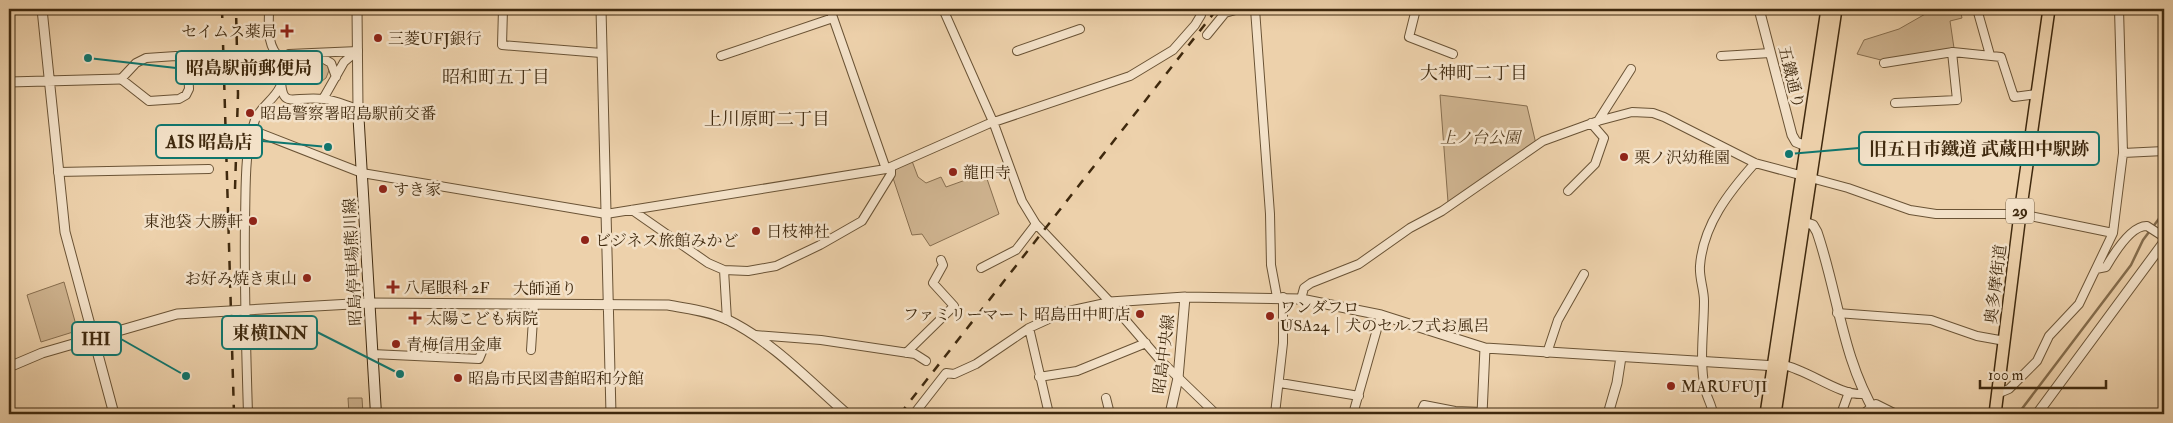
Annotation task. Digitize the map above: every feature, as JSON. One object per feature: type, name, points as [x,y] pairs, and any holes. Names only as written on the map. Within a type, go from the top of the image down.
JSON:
[{"type":"main road","points":[[1766,414],[1804,222],[1806,146],[1827,9]]},
{"type":"main road","points":[[1775,414],[1777,366],[1806,177],[1836,9]]},
{"type":"main road","name":"奥多摩街道","points":[[1995,414],[2020,214],[2050,9]]},
{"type":"main road","name":"昭島停車場熊川線","points":[[358,109],[376,414]]},
{"type":"street","points":[[42,9],[65,232],[92,339],[114,414]]},
{"type":"street","points":[[269,9],[271,46],[274,53],[281,59]]},
{"type":"street","points":[[280,88],[286,97],[292,101],[324,99],[358,109],[357,9]]},
{"type":"street","points":[[503,9],[502,45],[602,53]]},
{"type":"street","points":[[601,9],[611,414]]},
{"type":"street","points":[[632,210],[708,263],[724,270],[748,271],[776,266],[862,221],[891,174],[830,9]]},
{"type":"street","points":[[943,9],[994,124],[1022,201],[1036,224],[1110,302],[1178,378],[1216,414]]},
{"type":"street","points":[[252,130],[362,173],[606,214],[888,168],[994,124],[1130,76],[1173,50],[1195,25],[1201,16],[1201,9]]},
{"type":"street","points":[[1207,35],[1225,13],[1239,9]]},
{"type":"street","points":[[1255,9],[1271,265],[1280,297],[1283,343],[1275,414]]},
{"type":"street","points":[[1416,9],[1409,37],[1453,54]]},
{"type":"street","name":"五鐵通り","points":[[1759,9],[1792,135],[1796,142],[1806,146]]},
{"type":"street","points":[[1977,9],[1990,55]]},
{"type":"street","points":[[1997,394],[2010,389],[2037,361],[2049,336],[2079,304],[2113,233],[2122,153],[2119,9]]},
{"type":"street","points":[[721,56],[833,18]]},
{"type":"street","points":[[1021,48],[1080,29]]},
{"type":"street","points":[[281,59],[289,54],[358,51]]},
{"type":"street","points":[[324,99],[348,56],[358,51]]},
{"type":"street","points":[[1895,103],[1957,100],[1952,52]]},
{"type":"street","points":[[1884,63],[1952,52],[2001,56],[2014,97],[2037,94]]},
{"type":"street","points":[[313,53],[331,63],[336,77]]},
{"type":"street","points":[[1721,56],[1770,53]]},
{"type":"street","points":[[9,82],[121,79],[149,100],[179,99],[186,95],[189,89],[187,63],[182,57],[176,56],[146,58],[136,63],[121,79]]},
{"type":"street","points":[[248,414],[245,311],[246,168],[252,130],[258,112],[276,96],[280,88],[281,59]]},
{"type":"street","points":[[1594,122],[1631,69]]},
{"type":"street","points":[[1301,299],[1304,288],[1311,283],[1360,264],[1410,228],[1442,211],[1543,142],[1594,122],[1632,112],[1653,113],[1755,163],[1848,188],[1900,207],[1923,212],[2020,214],[2113,233]]},
{"type":"street","points":[[1568,191],[1595,164],[1604,138],[1594,122]]},
{"type":"street","points":[[2122,153],[2164,151]]},
{"type":"street","points":[[1713,414],[1705,390],[1702,362],[1704,300],[1700,268],[1701,256],[1710,228],[1725,198],[1755,163]]},
{"type":"street","points":[[58,172],[209,169]]},
{"type":"street","points":[[1804,222],[1813,225],[1817,232],[1851,362],[1864,394],[1873,410]]},
{"type":"street","points":[[981,268],[1016,250],[1036,224]]},
{"type":"street","points":[[2096,269],[2106,267],[2118,247],[2138,228],[2150,228],[2164,236]]},
{"type":"street","points":[[2037,414],[2164,242]]},
{"type":"street","points":[[906,353],[954,306],[933,283],[944,265],[941,260]]},
{"type":"street","points":[[724,270],[727,320]]},
{"type":"street","points":[[1547,353],[1558,320],[1584,274]]},
{"type":"street","points":[[914,414],[946,373],[954,374],[976,364],[1029,328],[1064,312],[1110,302],[1185,297],[1280,297],[1301,299],[1381,315],[1485,348],[1777,366],[1807,372],[1849,392],[1864,394]]},
{"type":"street","name":"昭島中央線","points":[[1170,414],[1178,378],[1185,297]]},
{"type":"street","name":"大師通り","points":[[9,367],[42,353],[177,314],[370,303],[608,303],[668,305],[702,311],[727,320],[755,335],[786,359],[847,414]]},
{"type":"street","points":[[531,350],[534,304]]},
{"type":"street","points":[[1837,313],[1931,320],[1977,336],[2005,341]]},
{"type":"street","points":[[1353,414],[1381,315]]},
{"type":"street","points":[[1029,328],[1049,414]]},
{"type":"street","points":[[755,335],[822,340],[915,354],[926,361]]},
{"type":"street","points":[[1039,377],[1077,371],[1146,343]]},
{"type":"street","points":[[372,354],[479,359],[484,348]]},
{"type":"street","points":[[1420,414],[1424,405],[1455,411],[1482,413],[1485,348]]},
{"type":"street","points":[[1608,414],[1618,383],[1621,357]]},
{"type":"street","points":[[1280,383],[1359,396]]},
{"type":"street","points":[[1841,414],[1849,392]]},
{"type":"street","points":[[1106,398],[1109,414]]},
{"type":"street","points":[[1863,414],[1873,410],[1876,404],[1896,414]]},
{"type":"green space","points":[[1934,9],[1960,9],[1962,18],[1950,21],[1954,48],[1881,60],[1857,54],[1864,40],[1899,29]]},
{"type":"green space","points":[[297,63],[324,63],[330,68],[326,78],[322,81],[290,82],[287,78],[289,71]]},
{"type":"green space","name":"上ノ台公園","points":[[1440,95],[1527,106],[1536,144],[1448,202]]},
{"type":"green space","points":[[912,161],[918,177],[926,183],[941,177],[946,187],[985,173],[999,214],[930,246],[922,234],[912,235],[892,175],[895,167]]},
{"type":"green space","points":[[64,282],[76,325],[73,332],[41,342],[27,295]]},
{"type":"green space","points":[[348,398],[362,398],[363,414],[349,414]]},
{"type":"waterway","points":[[2018,414],[2131,265],[2143,240],[2164,212]]},
{"type":"railway","points":[[222,9],[234,414]]},
{"type":"railway","points":[[235,189],[238,94],[236,9]]},
{"type":"railway","points":[[900,414],[1217,9]]},
{"type":"place","name":"セイムス薬局","points":[[287,31]]},
{"type":"place","name":"三菱UFJ銀行","points":[[378,38]]},
{"type":"place","name":"昭島駅前郵便局","points":[[88,58]]},
{"type":"place","name":"昭島警察署昭島駅前交番","points":[[250,113]]},
{"type":"place","name":"AIS 昭島店","points":[[328,147]]},
{"type":"place","name":"旧五日市鐵道 武蔵田中駅跡","points":[[1789,154]]},
{"type":"place","name":"栗ノ沢幼稚園","points":[[1624,157]]},
{"type":"place","name":"龍田寺","points":[[953,172]]},
{"type":"place","name":"すき家","points":[[383,189]]},
{"type":"place","name":"東池袋 大勝軒","points":[[253,221]]},
{"type":"place","name":"日枝神社","points":[[756,231]]},
{"type":"place","name":"ビジネス旅館みかど","points":[[585,240]]},
{"type":"place","name":"お好み焼き東山","points":[[307,278]]},
{"type":"place","name":"八尾眼科 2F","points":[[393,287]]},
{"type":"place","name":"ファミリーマート 昭島田中町店","points":[[1140,314]]},
{"type":"place","name":"ワンダフロ USA24｜犬のセルフ式お風呂","points":[[1270,316]]},
{"type":"place","name":"太陽こども病院","points":[[415,318]]},
{"type":"place","name":"青梅信用金庫","points":[[396,344]]},
{"type":"place","name":"東横INN","points":[[400,374]]},
{"type":"place","name":"IHI","points":[[186,376]]},
{"type":"place","name":"昭島市民図書館昭和分館","points":[[458,378]]},
{"type":"place","name":"MARUFUJI","points":[[1671,386]]},
{"type":"district","name":"大神町二丁目","points":[[1474,73]]},
{"type":"district","name":"昭和町五丁目","points":[[496,77]]},
{"type":"district","name":"上川原町二丁目","points":[[767,119]]}]
